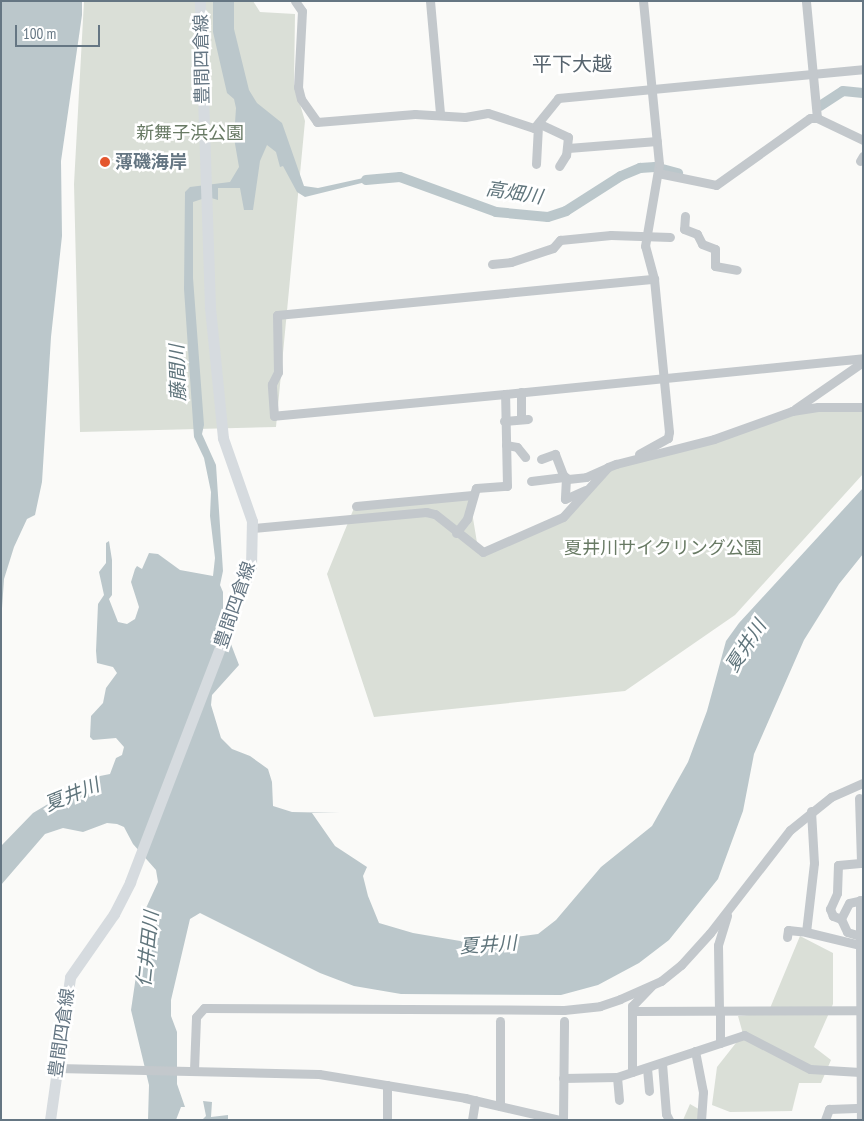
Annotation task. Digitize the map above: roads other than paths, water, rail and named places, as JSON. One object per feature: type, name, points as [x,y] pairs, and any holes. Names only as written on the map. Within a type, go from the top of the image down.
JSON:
[{"type":"main road","name":"豊間四倉線","points":[[50,1120],[70,977],[114,914],[135,869],[251,567],[253,528],[223,438],[210,307],[204,179],[200,1]]},
{"type":"street","points":[[294,1],[302,11],[298,87],[301,99],[317,122],[440,114],[470,117],[488,113],[530,128],[539,125],[562,131],[568,137],[568,148],[559,166]]},
{"type":"street","points":[[430,1],[440,114]]},
{"type":"street","points":[[634,457],[669,436],[665,378],[654,279],[645,235],[659,169],[643,1]]},
{"type":"street","points":[[806,1],[817,118]]},
{"type":"street","points":[[536,164],[539,125],[558,98],[652,91],[863,69]]},
{"type":"street","points":[[659,169],[716,185],[810,118],[817,118],[863,140]]},
{"type":"street","points":[[568,148],[657,141]]},
{"type":"street","points":[[685,216],[684,232],[697,234],[702,244],[714,247],[715,266],[738,270]]},
{"type":"street","points":[[492,264],[511,262],[553,248],[560,240],[645,235],[670,237]]},
{"type":"street","points":[[654,279],[277,315],[278,372],[272,384],[274,416],[863,360]]},
{"type":"street","points":[[792,411],[863,360]]},
{"type":"street","points":[[504,421],[525,418],[521,392]]},
{"type":"street","points":[[456,533],[467,519],[472,495],[476,488],[506,486],[505,394]]},
{"type":"street","points":[[531,480],[586,478],[634,457],[714,439],[792,411],[818,407],[863,407]]},
{"type":"street","points":[[506,445],[517,447],[525,457]]},
{"type":"street","points":[[541,459],[555,454],[565,478],[565,499],[587,490]]},
{"type":"street","points":[[253,528],[426,512],[435,514],[456,533],[483,552],[563,517],[608,467]]},
{"type":"street","points":[[356,506],[472,495]]},
{"type":"street","points":[[190,1070],[196,1017],[204,1008],[564,1010],[600,1006],[652,984],[681,965],[700,946],[770,853],[811,811],[863,783]]},
{"type":"street","points":[[841,919],[833,916],[830,909],[837,894],[838,865],[862,863],[859,798]]},
{"type":"street","points":[[806,932],[814,873],[811,811]]},
{"type":"street","points":[[861,940],[847,932],[841,919],[845,907],[862,900],[861,1120]]},
{"type":"street","points":[[720,1043],[718,945],[727,910]]},
{"type":"street","points":[[788,937],[788,930],[861,940]]},
{"type":"street","points":[[632,1072],[633,1003],[652,984]]},
{"type":"street","points":[[632,1011],[862,1010]]},
{"type":"street","points":[[500,1021],[500,1106]]},
{"type":"street","points":[[57,1068],[319,1074],[475,1100],[500,1106],[522,1115],[561,1120],[564,1021]]},
{"type":"street","points":[[563,1078],[617,1077],[744,1035],[810,1069],[860,1072]]},
{"type":"street","points":[[695,1051],[703,1092],[701,1120]]},
{"type":"street","points":[[662,1063],[666,1114],[670,1120]]},
{"type":"street","points":[[647,1068],[649,1091]]},
{"type":"street","points":[[617,1077],[622,1088],[619,1100]]},
{"type":"street","points":[[387,1085],[387,1120]]},
{"type":"street","points":[[472,1120],[475,1100]]},
{"type":"street","points":[[825,1120],[829,1109],[862,1108]]},
{"type":"water","points":[[1,1],[82,1],[82,15],[61,161],[62,236],[51,337],[42,482],[35,515],[27,519],[14,547],[4,579],[1,623]]},
{"type":"water","points":[[213,1],[234,1],[234,29],[249,90],[257,103],[282,123],[304,186],[318,188],[377,175],[378,179],[305,197],[297,192],[283,166],[280,167],[276,152],[267,145],[260,161],[253,210],[244,210],[240,188],[218,188],[218,200],[208,197],[193,202],[193,278],[204,425],[202,434],[216,465],[223,571],[220,585],[223,592],[223,612],[228,618],[224,626],[239,665],[212,695],[211,705],[221,738],[232,749],[250,756],[268,769],[272,782],[273,806],[292,812],[340,813],[312,813],[335,846],[367,867],[363,876],[368,896],[379,923],[413,933],[472,943],[538,934],[556,920],[601,867],[652,826],[688,762],[707,711],[726,641],[739,623],[863,488],[863,554],[839,584],[804,640],[754,754],[743,811],[718,879],[669,940],[639,963],[598,985],[561,995],[401,994],[354,986],[320,973],[200,913],[190,919],[171,1000],[171,1016],[177,1032],[177,1084],[185,1107],[181,1107],[176,1120],[148,1120],[149,1085],[131,1010],[146,908],[158,882],[156,870],[133,844],[124,827],[117,824],[107,823],[83,832],[63,828],[45,834],[1,885],[1,846],[33,813],[58,798],[62,791],[81,793],[100,776],[110,774],[116,758],[122,755],[124,747],[116,738],[93,740],[90,737],[91,716],[103,703],[106,688],[117,673],[113,667],[97,663],[98,604],[104,595],[99,572],[106,563],[106,543],[109,541],[112,560],[112,595],[109,599],[118,622],[127,624],[135,619],[139,607],[131,582],[135,569],[137,566],[142,569],[149,553],[158,554],[180,570],[213,576],[215,558],[210,516],[211,492],[204,458],[194,437],[184,289],[185,192],[190,187],[230,182],[239,167],[234,138],[236,108],[234,99],[227,93],[213,32]]},
{"type":"water","points":[[203,1101],[212,1102],[211,1117],[228,1115],[228,1120],[202,1120],[206,1116]]},
{"type":"waterway","name":"高畑川","points":[[820,106],[843,91],[863,93]]},
{"type":"waterway","name":"高畑川","points":[[366,180],[400,177],[496,212],[548,217],[566,211],[621,176],[640,168],[655,167],[678,173]]},
{"type":"place","name":"薄磯海岸","points":[[105,162]]},
{"type":"district","name":"平下大越","points":[[572,64]]},
{"type":"park label","name":"新舞子浜公園","points":[[190,133]]},
{"type":"park label","name":"夏井川サイクリング公園","points":[[663,548]]},
{"type":"water label","name":"藤間川","points":[[178,373]]},
{"type":"water label","name":"夏井川","points":[[746,646]]},
{"type":"water label","name":"夏井川","points":[[72,795]]},
{"type":"water label","name":"夏井川","points":[[488,945]]},
{"type":"water label","name":"仁井田川","points":[[148,949]]}]
